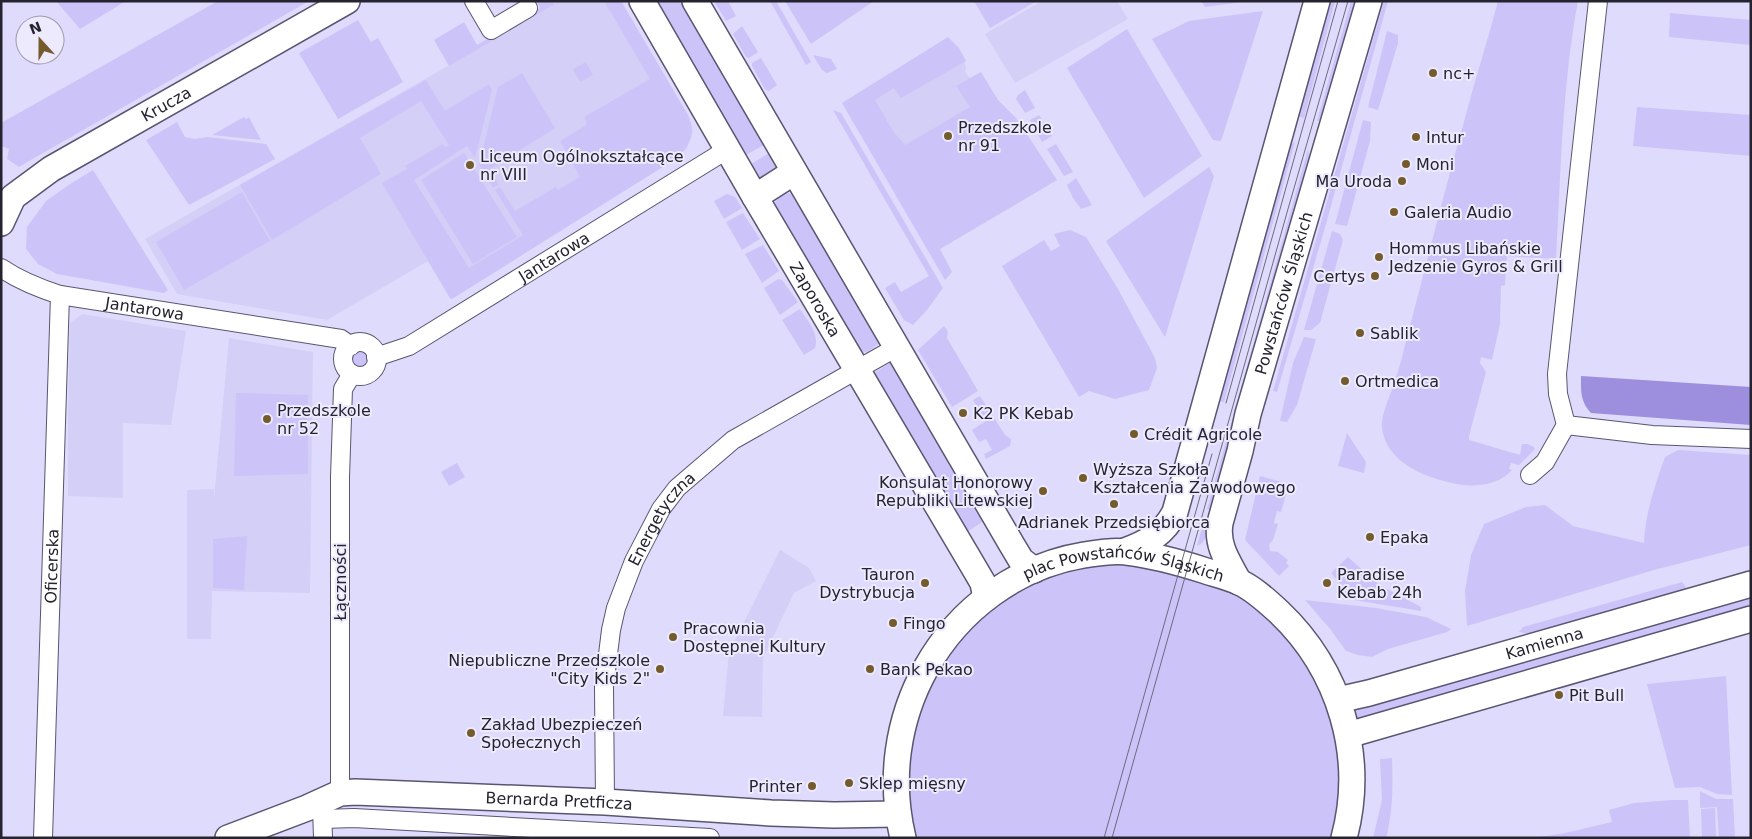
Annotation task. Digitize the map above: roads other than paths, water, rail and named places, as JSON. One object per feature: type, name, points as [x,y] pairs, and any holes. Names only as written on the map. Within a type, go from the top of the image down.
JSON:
[{"type":"main road","name":"Krucza","points":[[1,223],[7,191],[51,169],[347,1]]},
{"type":"main road","name":"Zaporoska","points":[[642,1],[754,197],[983,583],[986,598]]},
{"type":"main road","points":[[695,1],[1021,560],[1034,570]]},
{"type":"main road","points":[[1125,552],[1158,536],[1175,512],[1317,1]]},
{"type":"main road","name":"Powstańców Śląskich","points":[[1240,582],[1221,548],[1219,534],[1221,518],[1240,451],[1248,414],[1369,1]]},
{"type":"main road","points":[[754,197],[794,172]]},
{"type":"main road","name":"plac Powstańców Śląskich","points":[[901,826],[896,776],[903,724],[915,687],[935,651],[960,620],[1000,588],[1034,570],[1072,557],[1125,552],[1177,562],[1240,582],[1270,604],[1292,624],[1316,656],[1329,679],[1338,700],[1348,735],[1352,774],[1350,812],[1344,838]]},
{"type":"main road","name":"Kamienna","points":[[1338,700],[1751,584]]},
{"type":"main road","name":"Kamienna","points":[[1348,735],[1751,619]]},
{"type":"main road","name":"Bernarda Pretficza","points":[[228,838],[328,805],[355,792],[605,802],[771,813],[834,815],[901,826]]},
{"type":"street","points":[[474,1],[491,30],[528,8]]},
{"type":"street","points":[[1530,475],[1545,462],[1566,425],[1558,394],[1557,374],[1598,1]]},
{"type":"street","name":"Jantarowa","points":[[1,268],[17,280],[60,295],[341,339],[351,346],[363,343],[373,349],[376,357],[409,346],[728,149]]},
{"type":"street","name":"Oficerska","points":[[43,838],[60,295]]},
{"type":"street","points":[[351,346],[344,356],[344,362],[345,368],[352,374],[360,376],[371,373],[376,364],[376,357]]},
{"type":"street","name":"Energetyczna","points":[[605,802],[604,687],[611,630],[616,608],[634,561],[661,509],[677,488],[733,440],[896,347]]},
{"type":"street","name":"Łączności","points":[[323,838],[328,805],[343,389],[352,374]]},
{"type":"street","points":[[1566,425],[1652,435],[1751,439]]},
{"type":"street","points":[[328,805],[354,818],[710,838]]},
{"type":"tram line","points":[[1226,403],[1338,1]]},
{"type":"tram line","points":[[1112,838],[1348,1]]},
{"type":"tram line","points":[[1104,838],[1212,454]]},
{"type":"place","name":"nc+","points":[[1433,73]]},
{"type":"place","name":"Przedszkole nr 91","points":[[948,136]]},
{"type":"place","name":"Intur","points":[[1416,137]]},
{"type":"place","name":"Moni","points":[[1406,164]]},
{"type":"place","name":"Liceum Ogólnokształcące nr VIII","points":[[470,165]]},
{"type":"place","name":"Ma Uroda","points":[[1402,181]]},
{"type":"place","name":"Galeria Audio","points":[[1394,212]]},
{"type":"place","name":"Hommus Libańskie Jedzenie Gyros & Grill","points":[[1379,257]]},
{"type":"place","name":"Certys","points":[[1375,276]]},
{"type":"place","name":"Sablik","points":[[1360,333]]},
{"type":"place","name":"Ortmedica","points":[[1345,381]]},
{"type":"place","name":"K2 PK Kebab","points":[[963,413]]},
{"type":"place","name":"Przedszkole nr 52","points":[[267,419]]},
{"type":"place","name":"Crédit Agricole","points":[[1134,434]]},
{"type":"place","name":"Wyższa Szkoła Kształcenia Zawodowego","points":[[1083,478]]},
{"type":"place","name":"Konsulat Honorowy Republiki Litewskiej","points":[[1043,491]]},
{"type":"place","name":"Adrianek Przedsiębiorca","points":[[1114,504]]},
{"type":"place","name":"Epaka","points":[[1370,537]]},
{"type":"place","name":"Tauron Dystrybucja","points":[[925,583]]},
{"type":"place","name":"Paradise Kebab 24h","points":[[1327,583]]},
{"type":"place","name":"Fingo","points":[[893,623]]},
{"type":"place","name":"Pracownia Dostępnej Kultury","points":[[673,637]]},
{"type":"place","name":"Niepubliczne Przedszkole \"City Kids 2\"","points":[[660,669]]},
{"type":"place","name":"Bank Pekao","points":[[870,669]]},
{"type":"place","name":"Pit Bull","points":[[1559,695]]},
{"type":"place","name":"Zakład Ubezpieczeń Społecznych","points":[[471,733]]},
{"type":"place","name":"Sklep mięsny","points":[[849,783]]},
{"type":"place","name":"Printer","points":[[812,786]]}]
